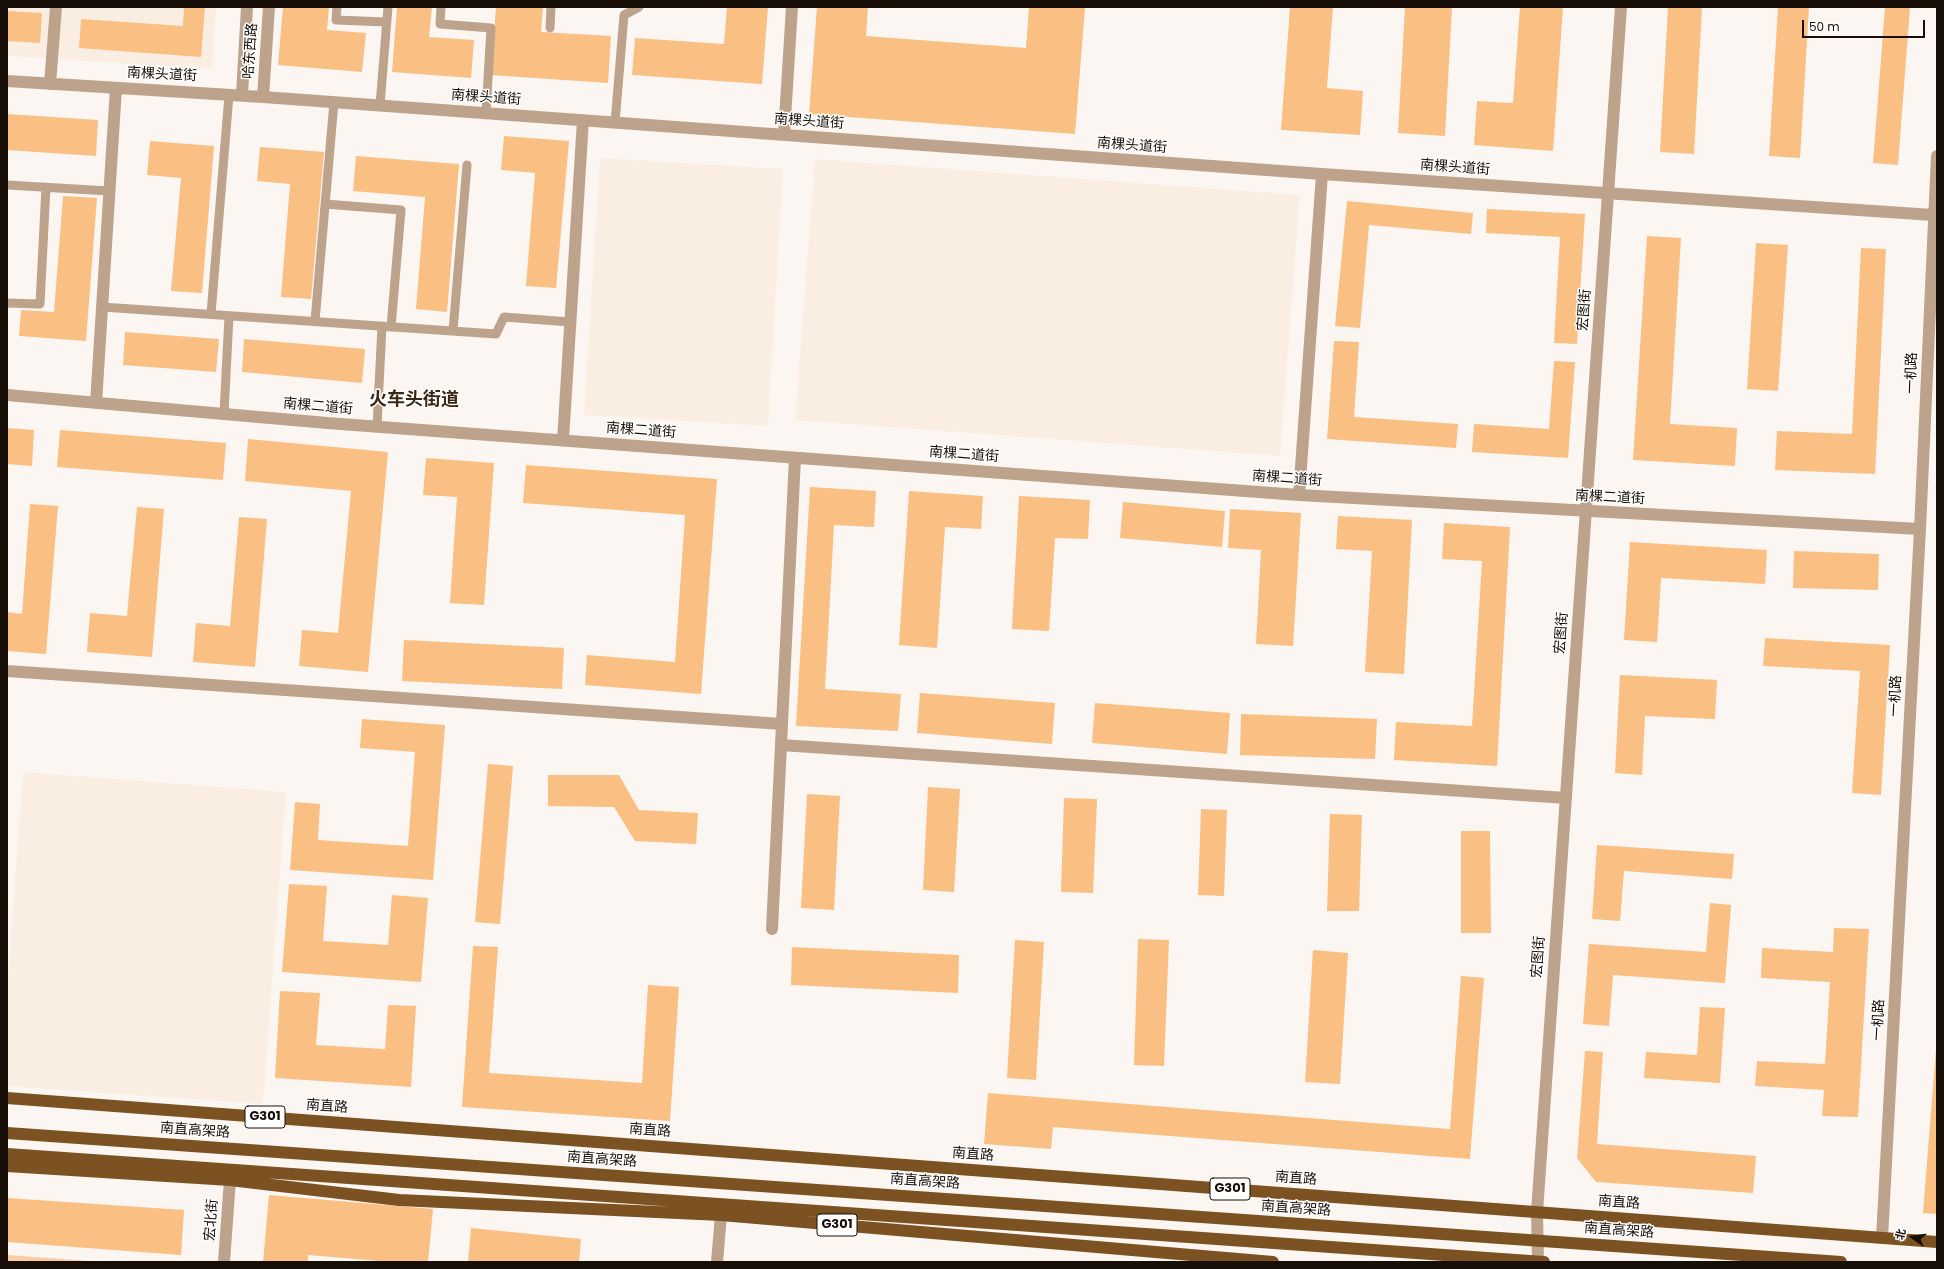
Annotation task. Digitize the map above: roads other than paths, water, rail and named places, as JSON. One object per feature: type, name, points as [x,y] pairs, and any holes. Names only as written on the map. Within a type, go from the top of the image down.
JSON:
[{"type":"highway","name":"南直路","points":[[7,1098],[1937,1242]]},
{"type":"highway","name":"南直高架路","points":[[7,1133],[1841,1262]]},
{"type":"highway","points":[[7,1154],[1544,1262]]},
{"type":"highway","name":"G301","points":[[7,1166],[230,1180],[399,1200],[721,1215],[1273,1262]]},
{"type":"street","points":[[50,84],[56,7]]},
{"type":"street","name":"哈东西路","points":[[242,95],[247,7]]},
{"type":"street","name":"哈东西路","points":[[263,97],[269,7]]},
{"type":"street","points":[[784,135],[792,7]]},
{"type":"street","name":"宏图街","points":[[1538,1262],[1537,1212],[1621,7]]},
{"type":"street","name":"南棵头道街","points":[[7,81],[242,95],[1322,174],[1933,215]]},
{"type":"street","points":[[96,403],[116,88]]},
{"type":"street","points":[[563,440],[583,120]]},
{"type":"street","name":"一机路","points":[[1882,1238],[1920,529],[1933,215],[1937,156]]},
{"type":"street","points":[[1299,495],[1322,174]]},
{"type":"street","name":"南棵二道街","points":[[7,395],[377,426],[1299,495],[1586,512],[1920,529]]},
{"type":"street","points":[[772,929],[795,458]]},
{"type":"street","points":[[7,671],[782,724]]},
{"type":"street","points":[[781,745],[1566,798]]},
{"type":"street","name":"宏北街","points":[[224,1262],[230,1180]]},
{"type":"street","points":[[717,1262],[721,1215]]},
{"type":"lane","points":[[337,7],[336,20],[386,22]]},
{"type":"lane","points":[[380,105],[388,7]]},
{"type":"lane","points":[[441,7],[440,24],[491,28],[486,113]]},
{"type":"lane","points":[[550,28],[551,7]]},
{"type":"lane","points":[[615,123],[624,15],[639,7]]},
{"type":"lane","points":[[211,314],[229,95]]},
{"type":"lane","points":[[315,321],[334,102]]},
{"type":"lane","points":[[453,331],[467,165]]},
{"type":"lane","points":[[7,184],[110,191]]},
{"type":"lane","points":[[7,303],[40,304],[46,187]]},
{"type":"lane","points":[[325,204],[401,210],[377,426]]},
{"type":"lane","points":[[102,307],[496,334],[504,318],[570,322]]},
{"type":"lane","points":[[224,414],[229,316]]},
{"type":"district","name":"火车头街道","points":[[414,400]]}]
